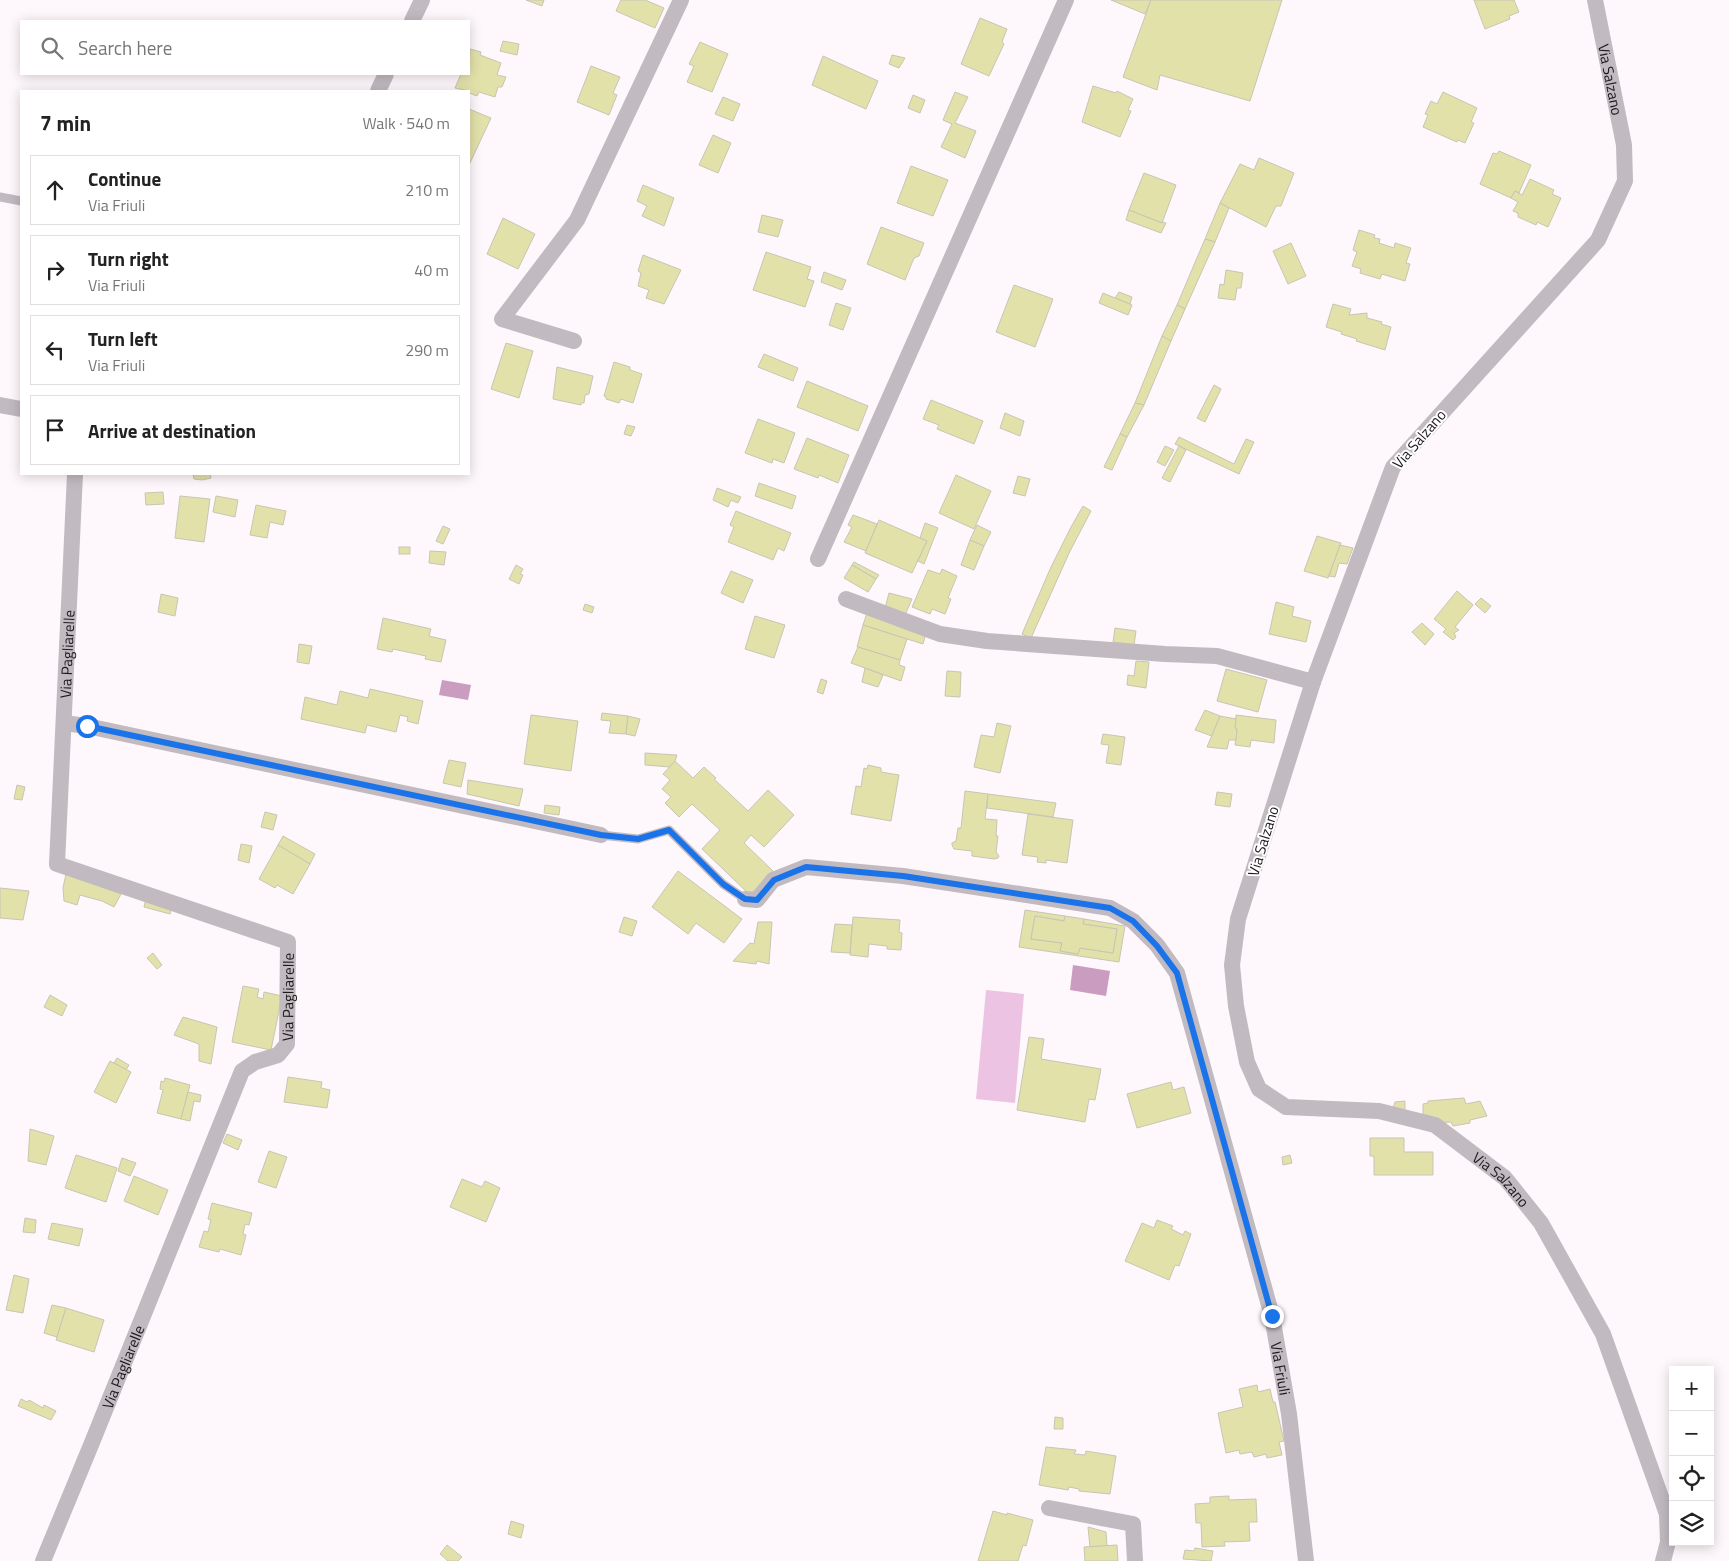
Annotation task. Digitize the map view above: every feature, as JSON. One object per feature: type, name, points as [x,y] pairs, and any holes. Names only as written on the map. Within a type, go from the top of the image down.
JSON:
[{"type":"street","points":[[412,20],[422,0]]},
{"type":"street","points":[[574,341],[502,319],[576,220],[681,0]]},
{"type":"street","points":[[818,559],[1066,0]]},
{"type":"street","name":"Via Salzano","points":[[1595,0],[1624,145],[1624,181],[1598,240],[1393,467],[1313,682],[1238,919],[1232,965],[1236,1006],[1248,1062],[1259,1089],[1286,1107],[1379,1111],[1435,1125],[1505,1178],[1541,1223],[1603,1334],[1667,1514],[1668,1542],[1663,1561]]},
{"type":"street","points":[[378,90],[386,75]]},
{"type":"street","points":[[0,405],[20,408]]},
{"type":"street","name":"Via Pagliarelle","points":[[43,1561],[242,1071],[255,1062],[278,1055],[287,1044],[288,942],[57,864],[75,475]]},
{"type":"street","points":[[846,599],[940,634],[987,640],[1165,654],[1217,656],[1313,682]]},
{"type":"street","name":"Via Friuli","points":[[64,723],[106,730],[601,835]]},
{"type":"street","name":"Via Friuli","points":[[745,899],[757,900],[774,880],[806,867],[903,876],[1110,908],[1133,921],[1157,946],[1177,973],[1272,1316],[1289,1414],[1306,1561]]},
{"type":"street","points":[[1049,1508],[1134,1524],[1135,1561]]},
{"type":"lane","points":[[0,197],[20,201]]},
{"type":"lane","name":"Via Friuli","points":[[601,835],[638,839],[669,830],[723,884],[745,899]]},
{"type":"shaded area","points":[[442,680],[471,685],[468,700],[439,695]]},
{"type":"shaded area","points":[[1073,965],[1110,971],[1106,996],[1070,990]]},
{"type":"shaded area","points":[[986,990],[1024,994],[1015,1103],[976,1099]]},
{"type":"building","points":[[526,0],[544,0],[542,6]]},
{"type":"building","points":[[621,0],[645,0],[664,8],[655,28],[616,11]]},
{"type":"building","points":[[1111,0],[1151,0],[1145,14]]},
{"type":"building","points":[[1151,0],[1282,0],[1250,101],[1160,75],[1157,90],[1123,77]]},
{"type":"building","points":[[1474,0],[1514,0],[1519,12],[1509,16],[1510,19],[1485,29]]},
{"type":"building","points":[[980,18],[1007,29],[1002,42],[1004,44],[989,76],[961,64]]},
{"type":"building","points":[[503,41],[519,44],[517,55],[500,51]]},
{"type":"building","points":[[700,42],[728,54],[712,92],[687,82],[694,66],[689,64]]},
{"type":"building","points":[[470,49],[481,52],[480,55],[501,63],[497,75],[506,77],[502,87],[498,87],[495,97],[479,92],[477,96],[470,93],[470,90],[455,88],[461,75],[470,75]]},
{"type":"building","points":[[892,55],[905,58],[899,68],[889,64]]},
{"type":"building","points":[[823,56],[878,81],[866,109],[812,85]]},
{"type":"building","points":[[591,66],[620,77],[613,93],[617,95],[609,115],[577,102]]},
{"type":"building","points":[[1093,86],[1116,93],[1117,91],[1133,99],[1128,110],[1131,111],[1120,137],[1082,122]]},
{"type":"building","points":[[955,92],[968,97],[955,123],[976,131],[965,158],[941,147],[952,124],[943,120]]},
{"type":"building","points":[[1443,92],[1477,108],[1471,122],[1474,123],[1465,143],[1458,140],[1457,142],[1423,127],[1428,115],[1425,114],[1431,101],[1437,104]]},
{"type":"building","points":[[913,95],[925,100],[920,113],[908,108]]},
{"type":"building","points":[[723,97],[740,104],[733,121],[715,114]]},
{"type":"building","points":[[470,109],[491,118],[470,163]]},
{"type":"building","points":[[713,135],[731,143],[718,173],[699,165]]},
{"type":"building","points":[[1499,151],[1531,165],[1519,193],[1515,191],[1511,198],[1480,184],[1493,153],[1497,154]]},
{"type":"building","points":[[1259,158],[1294,173],[1281,206],[1276,206],[1266,227],[1220,203],[1240,164],[1254,170]]},
{"type":"building","points":[[911,166],[948,180],[933,216],[897,203]]},
{"type":"building","points":[[1144,173],[1176,185],[1162,223],[1129,210]]},
{"type":"building","points":[[1530,179],[1554,190],[1552,194],[1561,198],[1548,227],[1537,222],[1536,225],[1518,217],[1518,213],[1513,211],[1518,202],[1511,198],[1515,191],[1522,195]]},
{"type":"building","points":[[643,185],[674,198],[664,226],[642,216],[647,206],[637,201]]},
{"type":"building","points":[[1220,203],[1229,208],[1215,242],[1205,239]]},
{"type":"building","points":[[1129,210],[1166,223],[1161,233],[1126,220]]},
{"type":"building","points":[[762,215],[783,220],[778,237],[758,232]]},
{"type":"building","points":[[503,218],[535,234],[518,269],[487,254]]},
{"type":"building","points":[[881,227],[924,243],[919,256],[914,258],[905,280],[867,264]]},
{"type":"building","points":[[1359,230],[1375,235],[1374,238],[1380,239],[1379,243],[1394,248],[1395,243],[1411,248],[1406,263],[1410,264],[1405,281],[1382,274],[1380,279],[1360,273],[1361,269],[1352,266],[1357,252],[1353,250]]},
{"type":"building","points":[[1205,239],[1215,242],[1185,309],[1177,305]]},
{"type":"building","points":[[1291,243],[1306,276],[1288,284],[1273,251]]},
{"type":"building","points":[[766,252],[811,267],[807,279],[814,281],[805,307],[753,290]]},
{"type":"building","points":[[643,255],[681,270],[664,304],[646,298],[649,290],[638,286],[641,273],[638,271]]},
{"type":"building","points":[[1226,270],[1243,273],[1241,288],[1237,288],[1235,300],[1218,298],[1220,284],[1224,285]]},
{"type":"building","points":[[824,272],[846,280],[842,290],[821,282]]},
{"type":"building","points":[[1014,285],[1053,299],[1035,347],[996,332]]},
{"type":"building","points":[[1119,292],[1132,297],[1130,304],[1115,298]]},
{"type":"building","points":[[1103,293],[1132,305],[1128,315],[1099,303]]},
{"type":"building","points":[[836,303],[851,308],[843,330],[829,325]]},
{"type":"building","points":[[1333,304],[1351,309],[1349,315],[1367,313],[1367,318],[1382,322],[1381,324],[1391,327],[1385,350],[1356,341],[1357,339],[1326,327]]},
{"type":"building","points":[[1177,305],[1185,309],[1171,341],[1162,336]]},
{"type":"building","points":[[1162,336],[1171,341],[1144,405],[1135,403]]},
{"type":"building","points":[[506,343],[533,351],[519,398],[491,389]]},
{"type":"building","points":[[764,354],[798,368],[793,381],[758,367]]},
{"type":"building","points":[[614,362],[630,367],[630,370],[642,374],[633,403],[621,399],[619,403],[606,399],[604,396]]},
{"type":"building","points":[[557,367],[593,376],[589,394],[585,395],[584,403],[581,403],[581,405],[553,399]]},
{"type":"building","points":[[807,381],[868,406],[858,431],[797,407]]},
{"type":"building","points":[[1214,385],[1221,389],[1205,422],[1197,418]]},
{"type":"building","points":[[931,400],[983,421],[974,444],[937,429],[939,425],[923,419]]},
{"type":"building","points":[[1135,403],[1144,405],[1127,437],[1120,434]]},
{"type":"building","points":[[1005,413],[1024,421],[1020,436],[1000,428]]},
{"type":"building","points":[[758,419],[795,433],[784,463],[773,459],[772,463],[745,453]]},
{"type":"building","points":[[627,425],[635,427],[631,436],[624,434]]},
{"type":"building","points":[[1120,434],[1127,437],[1112,470],[1104,467]]},
{"type":"building","points":[[1179,437],[1234,464],[1246,439],[1254,442],[1239,474],[1175,444]]},
{"type":"building","points":[[807,438],[849,455],[838,483],[819,475],[818,478],[794,469]]},
{"type":"building","points":[[1165,446],[1174,450],[1165,466],[1157,462]]},
{"type":"building","points":[[1179,446],[1186,450],[1170,482],[1162,478]]},
{"type":"building","points":[[193,475],[210,475],[211,478],[202,480],[194,479]]},
{"type":"building","points":[[956,475],[991,491],[974,529],[939,513]]},
{"type":"building","points":[[1018,476],[1030,479],[1025,496],[1013,493]]},
{"type":"building","points":[[759,483],[796,496],[792,509],[755,496]]},
{"type":"building","points":[[717,488],[741,497],[738,503],[731,500],[728,507],[713,500]]},
{"type":"building","points":[[163,492],[164,504],[146,505],[145,493]]},
{"type":"building","points":[[180,496],[210,499],[204,542],[175,538]]},
{"type":"building","points":[[216,496],[238,500],[235,517],[213,512]]},
{"type":"building","points":[[256,505],[286,511],[283,525],[270,522],[267,538],[250,535]]},
{"type":"building","points":[[1083,506],[1091,511],[1070,551],[1031,638],[1022,634],[1051,567]]},
{"type":"building","points":[[736,511],[791,533],[784,551],[778,548],[773,560],[728,542],[734,527],[730,525]]},
{"type":"building","points":[[853,515],[877,524],[866,551],[844,542],[852,527],[848,525]]},
{"type":"building","points":[[879,520],[927,541],[912,573],[865,553]]},
{"type":"building","points":[[925,523],[938,528],[924,564],[918,561],[927,541],[920,538]]},
{"type":"building","points":[[977,525],[991,532],[984,546],[970,540]]},
{"type":"building","points":[[443,526],[450,529],[443,544],[436,541]]},
{"type":"building","points":[[1317,536],[1341,543],[1328,578],[1304,571]]},
{"type":"building","points":[[970,540],[984,546],[974,570],[961,565]]},
{"type":"building","points":[[1340,545],[1353,548],[1347,564],[1339,563],[1335,577],[1329,576]]},
{"type":"building","points":[[399,547],[410,547],[410,554],[399,554]]},
{"type":"building","points":[[430,551],[446,552],[444,565],[429,563]]},
{"type":"building","points":[[854,562],[879,575],[876,579],[852,565]]},
{"type":"building","points":[[516,565],[523,569],[520,574],[523,575],[519,584],[509,579]]},
{"type":"building","points":[[852,565],[876,579],[868,592],[844,578]]},
{"type":"building","points":[[942,569],[957,576],[948,598],[951,599],[945,614],[932,609],[930,614],[912,607],[928,570],[940,574]]},
{"type":"building","points":[[731,571],[753,580],[743,603],[721,593]]},
{"type":"building","points":[[1457,591],[1473,605],[1455,627],[1459,630],[1454,633],[1456,637],[1453,640],[1443,632],[1446,629],[1434,619]]},
{"type":"building","points":[[889,593],[912,599],[905,615],[885,608]]},
{"type":"building","points":[[161,594],[178,598],[175,616],[158,612]]},
{"type":"building","points":[[1481,598],[1491,606],[1485,613],[1475,604]]},
{"type":"building","points":[[1276,602],[1294,607],[1292,616],[1311,621],[1306,642],[1269,634]]},
{"type":"building","points":[[585,604],[594,607],[592,613],[583,610]]},
{"type":"building","points":[[867,613],[926,633],[923,644],[863,625]]},
{"type":"building","points":[[755,616],[785,625],[774,658],[745,649]]},
{"type":"building","points":[[383,618],[431,629],[429,636],[446,640],[441,662],[425,659],[426,656],[393,649],[392,652],[377,649]]},
{"type":"building","points":[[1422,623],[1434,634],[1425,645],[1412,632]]},
{"type":"building","points":[[863,625],[907,639],[900,660],[857,647]]},
{"type":"building","points":[[1115,628],[1136,631],[1134,645],[1113,642]]},
{"type":"building","points":[[299,644],[312,646],[309,664],[297,662]]},
{"type":"building","points":[[858,647],[900,660],[899,665],[905,667],[901,681],[851,663]]},
{"type":"building","points":[[1136,661],[1149,662],[1146,688],[1127,685],[1128,675],[1134,676]]},
{"type":"building","points":[[865,668],[883,675],[878,687],[862,682]]},
{"type":"building","points":[[1226,669],[1267,680],[1258,712],[1217,701]]},
{"type":"building","points":[[947,671],[961,672],[960,697],[945,696]]},
{"type":"building","points":[[821,679],[827,681],[823,694],[817,692]]},
{"type":"building","points":[[370,689],[423,701],[418,724],[407,721],[408,717],[400,715],[396,732],[367,725],[365,733],[301,719],[305,697],[337,705],[340,691],[368,698]]},
{"type":"building","points":[[1205,710],[1220,716],[1212,736],[1195,730]]},
{"type":"building","points":[[602,713],[628,716],[626,734],[609,733],[611,721],[601,720]]},
{"type":"building","points":[[531,715],[578,721],[571,771],[524,764]]},
{"type":"building","points":[[1236,715],[1276,720],[1274,743],[1251,740],[1250,747],[1235,745]]},
{"type":"building","points":[[628,716],[640,719],[635,736],[626,734]]},
{"type":"building","points":[[1220,716],[1236,719],[1236,740],[1229,740],[1227,749],[1207,747]]},
{"type":"building","points":[[997,723],[1011,726],[1000,773],[974,767],[981,735],[994,737]]},
{"type":"building","points":[[1103,734],[1125,737],[1121,765],[1106,763],[1109,745],[1101,744]]},
{"type":"building","points":[[645,753],[677,755],[670,767],[645,765]]},
{"type":"building","points":[[449,760],[466,763],[461,787],[443,783]]},
{"type":"building","points":[[675,761],[693,778],[704,767],[748,811],[768,790],[794,815],[764,847],[751,835],[744,843],[773,871],[750,895],[702,849],[720,830],[692,804],[679,817],[665,803],[671,797],[662,789],[670,780],[663,774]]},
{"type":"building","points":[[868,765],[881,768],[881,772],[899,775],[891,821],[851,814],[856,786],[861,787],[864,768],[867,769]]},
{"type":"building","points":[[468,780],[523,789],[519,806],[467,794]]},
{"type":"building","points":[[17,785],[25,787],[22,800],[14,799]]},
{"type":"building","points":[[965,791],[988,794],[985,819],[997,820],[996,852],[999,856],[998,858],[972,856],[972,851],[954,849],[952,845],[956,841],[958,828],[961,828]]},
{"type":"building","points":[[1217,792],[1232,794],[1230,807],[1215,805]]},
{"type":"building","points":[[988,794],[1056,803],[1053,817],[987,808]]},
{"type":"building","points":[[545,805],[560,807],[559,815],[544,813]]},
{"type":"building","points":[[265,812],[277,815],[273,830],[261,827]]},
{"type":"building","points":[[1028,814],[1073,820],[1067,863],[1046,860],[1046,863],[1037,862],[1038,857],[1022,855]]},
{"type":"building","points":[[283,836],[315,854],[310,864],[278,845]]},
{"type":"building","points":[[241,844],[252,846],[249,863],[238,860]]},
{"type":"building","points":[[278,845],[310,864],[293,894],[277,885],[275,888],[259,879]]},
{"type":"building","points":[[678,871],[742,919],[724,943],[696,923],[688,934],[652,907]]},
{"type":"building","points":[[66,874],[121,894],[114,907],[102,901],[80,895],[77,905],[64,901],[63,888]]},
{"type":"building","points":[[0,888],[29,891],[23,920],[0,918]]},
{"type":"building","points":[[146,899],[172,907],[170,914],[144,907]]},
{"type":"building","points":[[1025,910],[1065,916],[1064,921],[1035,916],[1031,939],[1062,943],[1060,951],[1078,954],[1080,948],[1113,953],[1117,929],[1083,924],[1084,919],[1125,926],[1119,962],[1019,947]]},
{"type":"building","points":[[1035,916],[1064,921],[1065,916],[1084,919],[1083,924],[1117,929],[1113,953],[1080,948],[1078,954],[1060,951],[1062,943],[1031,939]]},
{"type":"building","points":[[624,917],[637,921],[632,936],[619,932]]},
{"type":"building","points":[[853,917],[900,920],[899,932],[902,933],[901,950],[887,949],[887,946],[869,944],[868,957],[850,955]]},
{"type":"building","points":[[758,922],[772,922],[769,964],[757,961],[756,964],[733,961],[750,943],[754,944]]},
{"type":"building","points":[[835,924],[852,925],[850,953],[831,952]]},
{"type":"building","points":[[153,953],[162,965],[157,969],[147,958]]},
{"type":"building","points":[[243,986],[259,989],[257,997],[263,999],[264,992],[282,996],[271,1050],[232,1042]]},
{"type":"building","points":[[50,995],[67,1005],[62,1016],[44,1007]]},
{"type":"building","points":[[183,1017],[217,1027],[211,1064],[199,1061],[199,1044],[174,1035]]},
{"type":"building","points":[[1029,1037],[1044,1039],[1041,1059],[1101,1069],[1095,1100],[1089,1099],[1085,1122],[1017,1110]]},
{"type":"building","points":[[117,1058],[129,1065],[126,1070],[114,1063]]},
{"type":"building","points":[[110,1061],[131,1072],[116,1103],[94,1092]]},
{"type":"building","points":[[288,1077],[322,1082],[321,1088],[330,1090],[327,1108],[284,1102]]},
{"type":"building","points":[[165,1078],[190,1085],[181,1119],[157,1113],[163,1090],[160,1089],[161,1081],[164,1082]]},
{"type":"building","points":[[1171,1082],[1173,1090],[1184,1087],[1191,1113],[1137,1128],[1127,1094]]},
{"type":"building","points":[[188,1092],[201,1095],[200,1102],[194,1101],[190,1121],[181,1119]]},
{"type":"building","points":[[1464,1098],[1466,1104],[1480,1101],[1487,1116],[1470,1120],[1470,1123],[1453,1126],[1451,1122],[1436,1123],[1423,1120],[1423,1104],[1428,1103],[1428,1101]]},
{"type":"building","points":[[1405,1101],[1405,1111],[1393,1108],[1395,1102]]},
{"type":"building","points":[[30,1129],[54,1136],[46,1165],[28,1161]]},
{"type":"building","points":[[227,1134],[242,1140],[238,1150],[223,1143]]},
{"type":"building","points":[[1370,1138],[1404,1138],[1404,1152],[1433,1152],[1433,1175],[1374,1175],[1374,1156],[1370,1156]]},
{"type":"building","points":[[269,1151],[287,1157],[276,1188],[258,1182]]},
{"type":"building","points":[[76,1155],[117,1168],[106,1202],[65,1188]]},
{"type":"building","points":[[1290,1155],[1292,1163],[1283,1165],[1282,1157]]},
{"type":"building","points":[[122,1158],[136,1163],[130,1176],[118,1171]]},
{"type":"building","points":[[134,1176],[168,1190],[158,1215],[124,1201]]},
{"type":"building","points":[[462,1179],[482,1187],[485,1181],[500,1188],[486,1222],[450,1207]]},
{"type":"building","points":[[212,1203],[252,1213],[249,1225],[245,1224],[243,1234],[246,1235],[241,1255],[220,1249],[219,1252],[199,1247],[204,1231],[208,1232],[211,1220],[208,1219]]},
{"type":"building","points":[[25,1218],[36,1220],[35,1233],[23,1232]]},
{"type":"building","points":[[1157,1220],[1173,1226],[1171,1229],[1183,1235],[1185,1231],[1191,1234],[1179,1266],[1175,1265],[1169,1280],[1125,1261],[1142,1223],[1154,1228]]},
{"type":"building","points":[[52,1223],[83,1229],[79,1246],[48,1239]]},
{"type":"building","points":[[14,1275],[29,1279],[23,1313],[6,1310]]},
{"type":"building","points":[[52,1305],[66,1308],[57,1337],[44,1333]]},
{"type":"building","points":[[66,1308],[104,1320],[94,1352],[56,1340]]},
{"type":"building","points":[[1257,1385],[1258,1392],[1270,1389],[1273,1402],[1275,1402],[1284,1441],[1279,1442],[1282,1455],[1267,1458],[1266,1454],[1254,1457],[1252,1452],[1240,1454],[1239,1450],[1226,1453],[1218,1413],[1243,1407],[1239,1389]]},
{"type":"building","points":[[21,1399],[27,1402],[29,1400],[43,1408],[44,1405],[56,1411],[51,1420],[18,1406]]},
{"type":"building","points":[[1055,1417],[1063,1418],[1063,1429],[1054,1429]]},
{"type":"building","points":[[1046,1447],[1076,1450],[1074,1454],[1085,1455],[1086,1451],[1116,1456],[1110,1494],[1079,1491],[1079,1489],[1069,1487],[1068,1490],[1039,1485]]},
{"type":"building","points":[[1229,1496],[1229,1500],[1256,1499],[1257,1522],[1249,1522],[1250,1541],[1224,1542],[1225,1546],[1202,1547],[1201,1523],[1196,1523],[1195,1504],[1210,1503],[1210,1497]]},
{"type":"building","points":[[993,1511],[1033,1520],[1026,1546],[1023,1545],[1018,1561],[978,1561]]},
{"type":"building","points":[[511,1521],[524,1525],[521,1538],[508,1534]]},
{"type":"building","points":[[1088,1527],[1106,1532],[1107,1546],[1090,1547]]},
{"type":"building","points":[[447,1545],[462,1557],[458,1561],[448,1561],[440,1554]]},
{"type":"building","points":[[1117,1545],[1118,1561],[1085,1561],[1084,1547]]},
{"type":"building","points":[[1195,1548],[1213,1551],[1211,1561],[1183,1559],[1185,1550],[1194,1551]]},
{"type":"route","points":[[87,726],[601,835],[638,839],[669,830],[723,884],[745,899],[757,900],[774,880],[806,867],[903,876],[1110,908],[1133,921],[1157,946],[1177,973],[1272,1316]]}]
